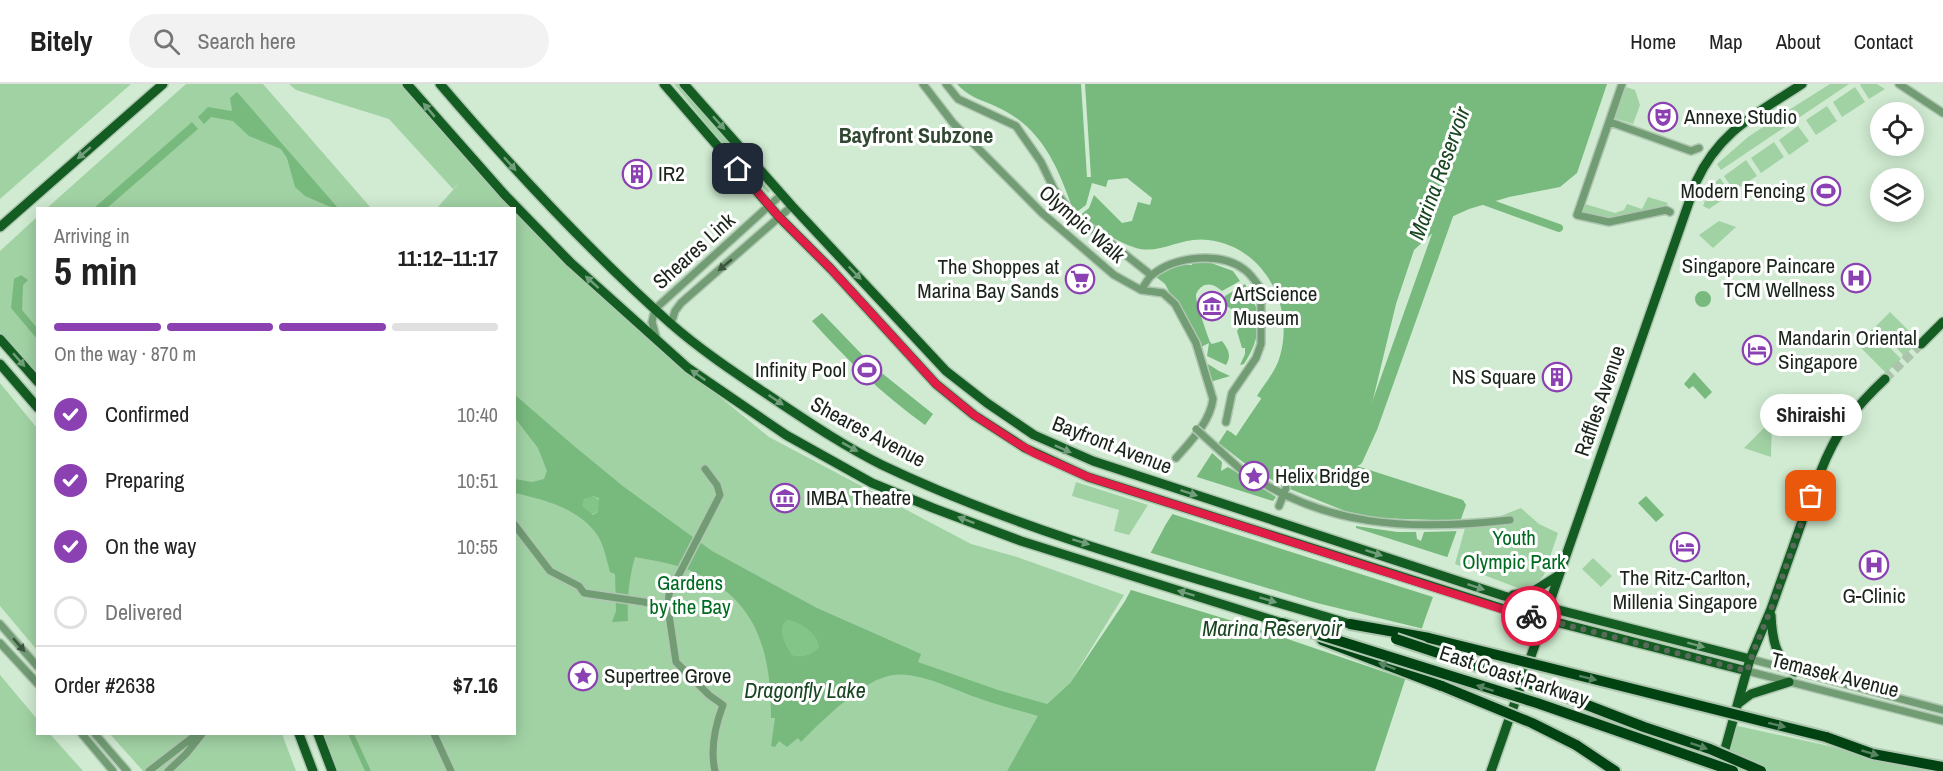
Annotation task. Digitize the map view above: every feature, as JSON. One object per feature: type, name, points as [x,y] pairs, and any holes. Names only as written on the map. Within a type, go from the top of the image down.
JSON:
[{"type":"highway","points":[[1282,623],[1532,723],[1576,745],[1615,771]]},
{"type":"highway","name":"East Coast Parkway","points":[[1282,623],[1547,706],[1732,771]]},
{"type":"highway","points":[[1350,624],[1429,638],[1826,737],[1873,754],[1943,767]]},
{"type":"highway","name":"East Coast Parkway","points":[[1350,624],[1543,688],[1644,727],[1710,749],[1761,771]]},
{"type":"main road","points":[[0,227],[163,84]]},
{"type":"main road","name":"Sheares Avenue","points":[[406,84],[516,207]]},
{"type":"main road","name":"Sheares Avenue","points":[[440,84],[514,169],[578,235],[671,324],[721,363],[842,443],[892,469],[1026,525],[1350,624]]},
{"type":"main road","name":"Bayfront Avenue","points":[[664,84],[779,217],[831,269],[936,384],[974,415],[1017,443],[1088,477],[1501,609],[1544,619]]},
{"type":"main road","name":"Bayfront Avenue","points":[[684,84],[792,206],[946,371],[1034,435],[1093,461],[1504,596],[1548,607]]},
{"type":"main road","name":"Raffles Avenue","points":[[1491,771],[1689,198],[1702,169],[1715,148],[1739,125],[1802,84]]},
{"type":"main road","name":"Sheares Avenue","points":[[516,207],[570,262],[658,343],[709,383],[786,435],[832,462],[872,483],[1021,541],[1282,623]]},
{"type":"main road","points":[[1921,344],[1941,326]]},
{"type":"main road","points":[[0,339],[36,380]]},
{"type":"main road","points":[[0,364],[36,406]]},
{"type":"main road","points":[[1820,473],[1837,434],[1858,405],[1885,379]]},
{"type":"main road","points":[[1718,771],[1750,659],[1771,609],[1811,496]]},
{"type":"main road","points":[[1504,596],[1525,594],[1559,575]]},
{"type":"main road","name":"Temasek Avenue","points":[[1548,607],[1750,659]]},
{"type":"main road","points":[[1771,609],[1772,631],[1777,652],[1783,663],[1795,672]]},
{"type":"main road","name":"Temasek Avenue","points":[[1544,619],[1747,671]]},
{"type":"main road","points":[[1739,703],[1751,694],[1789,682]]},
{"type":"main road","points":[[299,735],[313,771]]},
{"type":"main road","points":[[318,735],[332,771]]},
{"type":"street","name":"Olympic Walk","points":[[923,84],[953,123],[1042,213],[1114,275],[1142,290],[1163,293],[1175,304],[1196,343],[1207,383]]},
{"type":"street","name":"Olympic Walk","points":[[946,84],[958,99],[1016,126],[1041,162],[1054,189],[1074,217],[1102,236],[1150,275]]},
{"type":"street","points":[[1622,84],[1577,215],[1609,222],[1666,210],[1670,212]]},
{"type":"street","points":[[1899,84],[1943,113]]},
{"type":"street","points":[[1610,122],[1691,151],[1699,148]]},
{"type":"street","name":"Sheares Link","points":[[658,343],[652,322],[655,309],[782,194]]},
{"type":"street","name":"Sheares Link","points":[[671,324],[675,311],[681,303],[792,206]]},
{"type":"street","points":[[1142,290],[1150,275],[1169,265],[1202,258],[1221,259],[1246,270],[1263,292],[1261,344],[1256,358],[1232,393],[1226,422]]},
{"type":"street","name":"Bayfront Avenue","points":[[1176,458],[1194,438],[1212,409],[1213,399],[1207,383]]},
{"type":"street","points":[[1196,429],[1227,453],[1241,469],[1284,491],[1298,502],[1350,514],[1365,521],[1494,522],[1510,520]]},
{"type":"street","points":[[705,469],[720,490],[669,594],[668,608],[676,662],[709,695],[723,705],[716,722],[712,759],[715,771]]},
{"type":"street","points":[[1279,506],[1284,491]]},
{"type":"street","points":[[516,527],[550,571],[579,586],[584,593],[668,608]]},
{"type":"street","points":[[0,624],[36,665]]},
{"type":"street","points":[[0,643],[36,682]]},
{"type":"street","name":"Temasek Avenue","points":[[1750,659],[1943,710]]},
{"type":"street","name":"Temasek Avenue","points":[[1747,671],[1943,721]]},
{"type":"street","points":[[1840,684],[1840,692],[1845,697]]},
{"type":"street","points":[[83,735],[113,771]]},
{"type":"street","points":[[96,735],[127,771]]},
{"type":"street","points":[[149,771],[196,735]]},
{"type":"street","points":[[168,771],[201,735]]},
{"type":"street","points":[[434,735],[451,771]]},
{"type":"green space","points":[[0,84],[131,84],[0,199]]},
{"type":"green space","points":[[186,84],[263,84],[370,207],[48,207]]},
{"type":"green space","name":"Gardens by the Bay","points":[[289,84],[401,84],[514,207],[438,207],[460,182],[453,189],[389,119],[296,90]]},
{"type":"green space","points":[[674,84],[678,84],[702,111],[770,191],[768,193],[712,131]]},
{"type":"green space","points":[[1830,84],[1849,84],[1791,123],[1784,113]]},
{"type":"green space","points":[[1861,84],[1877,84],[1885,89],[1869,99]]},
{"type":"green space","points":[[1626,87],[1635,90],[1640,105],[1633,124],[1614,118]]},
{"type":"green space","points":[[1855,87],[1865,102],[1842,117],[1833,102]]},
{"type":"green space","points":[[1827,106],[1837,121],[1816,135],[1806,120]]},
{"type":"green space","points":[[1778,117],[1785,127],[1721,170],[1717,164],[1748,137]]},
{"type":"green space","points":[[1798,126],[1809,141],[1789,155],[1779,140]]},
{"type":"green space","points":[[1774,142],[1784,157],[1761,173],[1751,158]]},
{"type":"green space","points":[[1746,160],[1757,176],[1734,191],[1724,176]]},
{"type":"green space","points":[[1720,178],[1731,194],[1709,209],[1703,206],[1710,187]]},
{"type":"green space","points":[[1648,197],[1668,203],[1664,208],[1621,220],[1582,216],[1585,204],[1615,213],[1624,210],[1627,204],[1642,209]]},
{"type":"green space","name":"Gardens by the Bay","points":[[516,209],[627,321],[769,437],[971,544],[1017,557],[1124,595],[1070,683],[1047,704],[1039,716],[1007,771],[337,771],[323,735],[516,735]]},
{"type":"green space","points":[[36,218],[36,373],[0,332],[0,251]]},
{"type":"green space","points":[[1719,221],[1736,227],[1713,248],[1699,235]]},
{"type":"green space","points":[[1890,312],[1919,341],[1904,356],[1876,326]]},
{"type":"green space","points":[[1872,329],[1901,359],[1886,373],[1857,344]]},
{"type":"green space","points":[[0,383],[36,427],[36,649],[0,606]]},
{"type":"green space","points":[[1772,420],[1771,457],[1744,448]]},
{"type":"green space","points":[[1076,482],[1148,505],[1129,535],[1114,531],[1119,510],[1072,496]]},
{"type":"green space","name":"Youth Olympic Park","points":[[1521,508],[1539,524],[1558,533],[1544,575],[1536,585],[1518,588],[1455,564],[1465,528]]},
{"type":"green space","points":[[1593,558],[1612,576],[1601,587],[1582,569]]},
{"type":"green space","points":[[0,675],[36,718],[36,735],[51,735],[83,771],[0,771]]},
{"type":"green space","points":[[1733,725],[1943,771],[1718,771]]},
{"type":"green space","points":[[111,735],[282,735],[296,771],[143,771]]},
{"type":"shaded area","points":[[591,496],[597,499],[600,505],[597,511],[591,514],[585,511],[582,505],[585,499]]},
{"type":"shaded area","points":[[787,620],[807,629],[815,637],[819,647],[807,655],[792,655],[782,633]]},
{"type":"water","name":"Marina Reservoir","points":[[957,84],[1607,84],[1577,173],[1560,187],[1509,197],[1469,209],[1449,218],[1414,250],[1396,304],[1357,466],[1463,500],[1466,505],[1424,622],[1375,771],[1007,771],[1038,716],[937,682],[903,675],[881,678],[856,692],[801,742],[798,738],[787,747],[779,741],[775,747],[771,746],[775,718],[771,718],[764,652],[748,615],[735,599],[719,586],[698,574],[667,563],[635,557],[629,588],[628,621],[612,622],[616,611],[615,574],[610,572],[598,536],[581,518],[571,512],[549,502],[516,493],[516,479],[532,482],[544,479],[547,471],[538,448],[516,419],[516,396],[624,487],[712,551],[817,608],[921,654],[918,662],[998,690],[1047,704],[1070,683],[1125,601],[1166,524],[1227,430],[1236,435],[1261,399],[1257,396],[1273,372],[1280,356],[1283,317],[1270,281],[1245,253],[1228,245],[1198,239],[1145,250],[1120,241],[1075,216],[1058,171],[1031,131],[1005,111],[974,97]],"holes":[[[593,496],[599,498],[598,512],[593,515],[582,506],[584,499]],[[787,620],[807,629],[818,642],[819,647],[807,655],[792,655],[782,633]]]},
{"type":"water","points":[[237,92],[337,207],[331,207],[305,196],[295,187],[287,158],[281,149],[249,136],[233,121],[211,117],[204,124],[198,117],[208,107],[231,111],[230,98]]},
{"type":"water","points":[[192,122],[198,129],[108,207],[95,207]]},
{"type":"water","points":[[1203,260],[1233,271],[1240,281],[1222,291],[1212,285],[1205,285],[1196,295],[1210,342],[1212,344],[1222,341],[1227,349],[1229,358],[1226,365],[1207,356],[1209,343],[1199,348],[1165,284],[1155,276],[1166,268],[1185,261],[1186,265],[1192,265],[1188,263]]},
{"type":"water","points":[[21,275],[28,280],[23,285],[22,310],[36,327],[36,338],[11,308],[14,279]]},
{"type":"water","points":[[1245,284],[1256,307],[1258,318],[1251,315],[1250,317],[1258,321],[1258,327],[1252,349],[1244,364],[1240,365],[1245,348],[1242,348],[1237,331],[1249,314],[1240,314],[1223,304],[1225,296]]},
{"type":"water","points":[[1703,291],[1711,299],[1703,307],[1695,299]]},
{"type":"water","name":"Infinity Pool","points":[[822,313],[873,366],[933,414],[925,425],[880,389],[812,321]]},
{"type":"water","points":[[1208,364],[1219,371],[1230,376],[1210,382]]},
{"type":"water","points":[[1694,372],[1712,392],[1705,399],[1693,386],[1689,389],[1684,384]]},
{"type":"water","points":[[1646,496],[1664,515],[1656,522],[1638,503]]},
{"type":"water","points":[[348,735],[354,735],[371,771],[365,771]]},
{"type":"pier","points":[[1081,84],[1085,84],[1091,177],[1087,177]]},
{"type":"pier","points":[[1127,178],[1152,198],[1150,205],[1138,202],[1132,221],[1122,223],[1094,195],[1089,208],[1078,217],[1074,214],[1086,205],[1092,183],[1106,187],[1108,180]]},
{"type":"pier","points":[[1257,396],[1261,398],[1236,436],[1232,433],[1233,430],[1235,431]]},
{"type":"pier","points":[[1216,441],[1243,462],[1280,485],[1345,511],[1376,518],[1463,521],[1460,531],[1424,532],[1421,541],[1417,539],[1416,532],[1397,532],[1356,526],[1356,528],[1450,558],[1436,598],[1169,513],[1194,476],[1273,501],[1276,497],[1228,467],[1221,471],[1222,462],[1210,451]]},
{"type":"pier","points":[[1148,552],[1317,603],[1424,629],[1408,680],[1252,627],[1128,589]]},
{"type":"waterway","points":[[1481,200],[1559,228]]},
{"type":"waterway","name":"Marina Reservoir","points":[[1356,459],[1371,426],[1449,207]]},
{"type":"tunnel","points":[[1885,379],[1921,344]]},
{"type":"tunnel","points":[[1811,496],[1820,473]]},
{"type":"way so far","points":[[1531,616],[1747,671],[1811,496]]},
{"type":"place","name":"Annexe Studio","points":[[1663,117]]},
{"type":"place","name":"IR2","points":[[637,174]]},
{"type":"place","name":"Modern Fencing","points":[[1826,191]]},
{"type":"place","name":"Singapore Paincare TCM Wellness","points":[[1856,278]]},
{"type":"place","name":"The Shoppes at Marina Bay Sands","points":[[1080,279]]},
{"type":"place","name":"ArtScience Museum","points":[[1212,306]]},
{"type":"place","name":"Mandarin Oriental Singapore","points":[[1757,350]]},
{"type":"place","name":"Infinity Pool","points":[[867,370]]},
{"type":"place","name":"NS Square","points":[[1557,377]]},
{"type":"place","name":"Helix Bridge","points":[[1254,476]]},
{"type":"place","name":"Shiraishi","points":[[1811,496]]},
{"type":"place","name":"IMBA Theatre","points":[[785,498]]},
{"type":"place","name":"The Ritz-Carlton, Millenia Singapore","points":[[1685,547]]},
{"type":"place","name":"G-Clinic","points":[[1874,565]]},
{"type":"place","name":"Supertree Grove","points":[[583,676]]},
{"type":"district","name":"Bayfront Subzone","points":[[916,135]]},
{"type":"route","points":[[738,169],[779,217],[831,269],[936,384],[974,415],[1034,453],[1088,477],[1501,609],[1531,616]]},
{"type":"water label","name":"Dragonfly Lake","points":[[805,690]]}]
